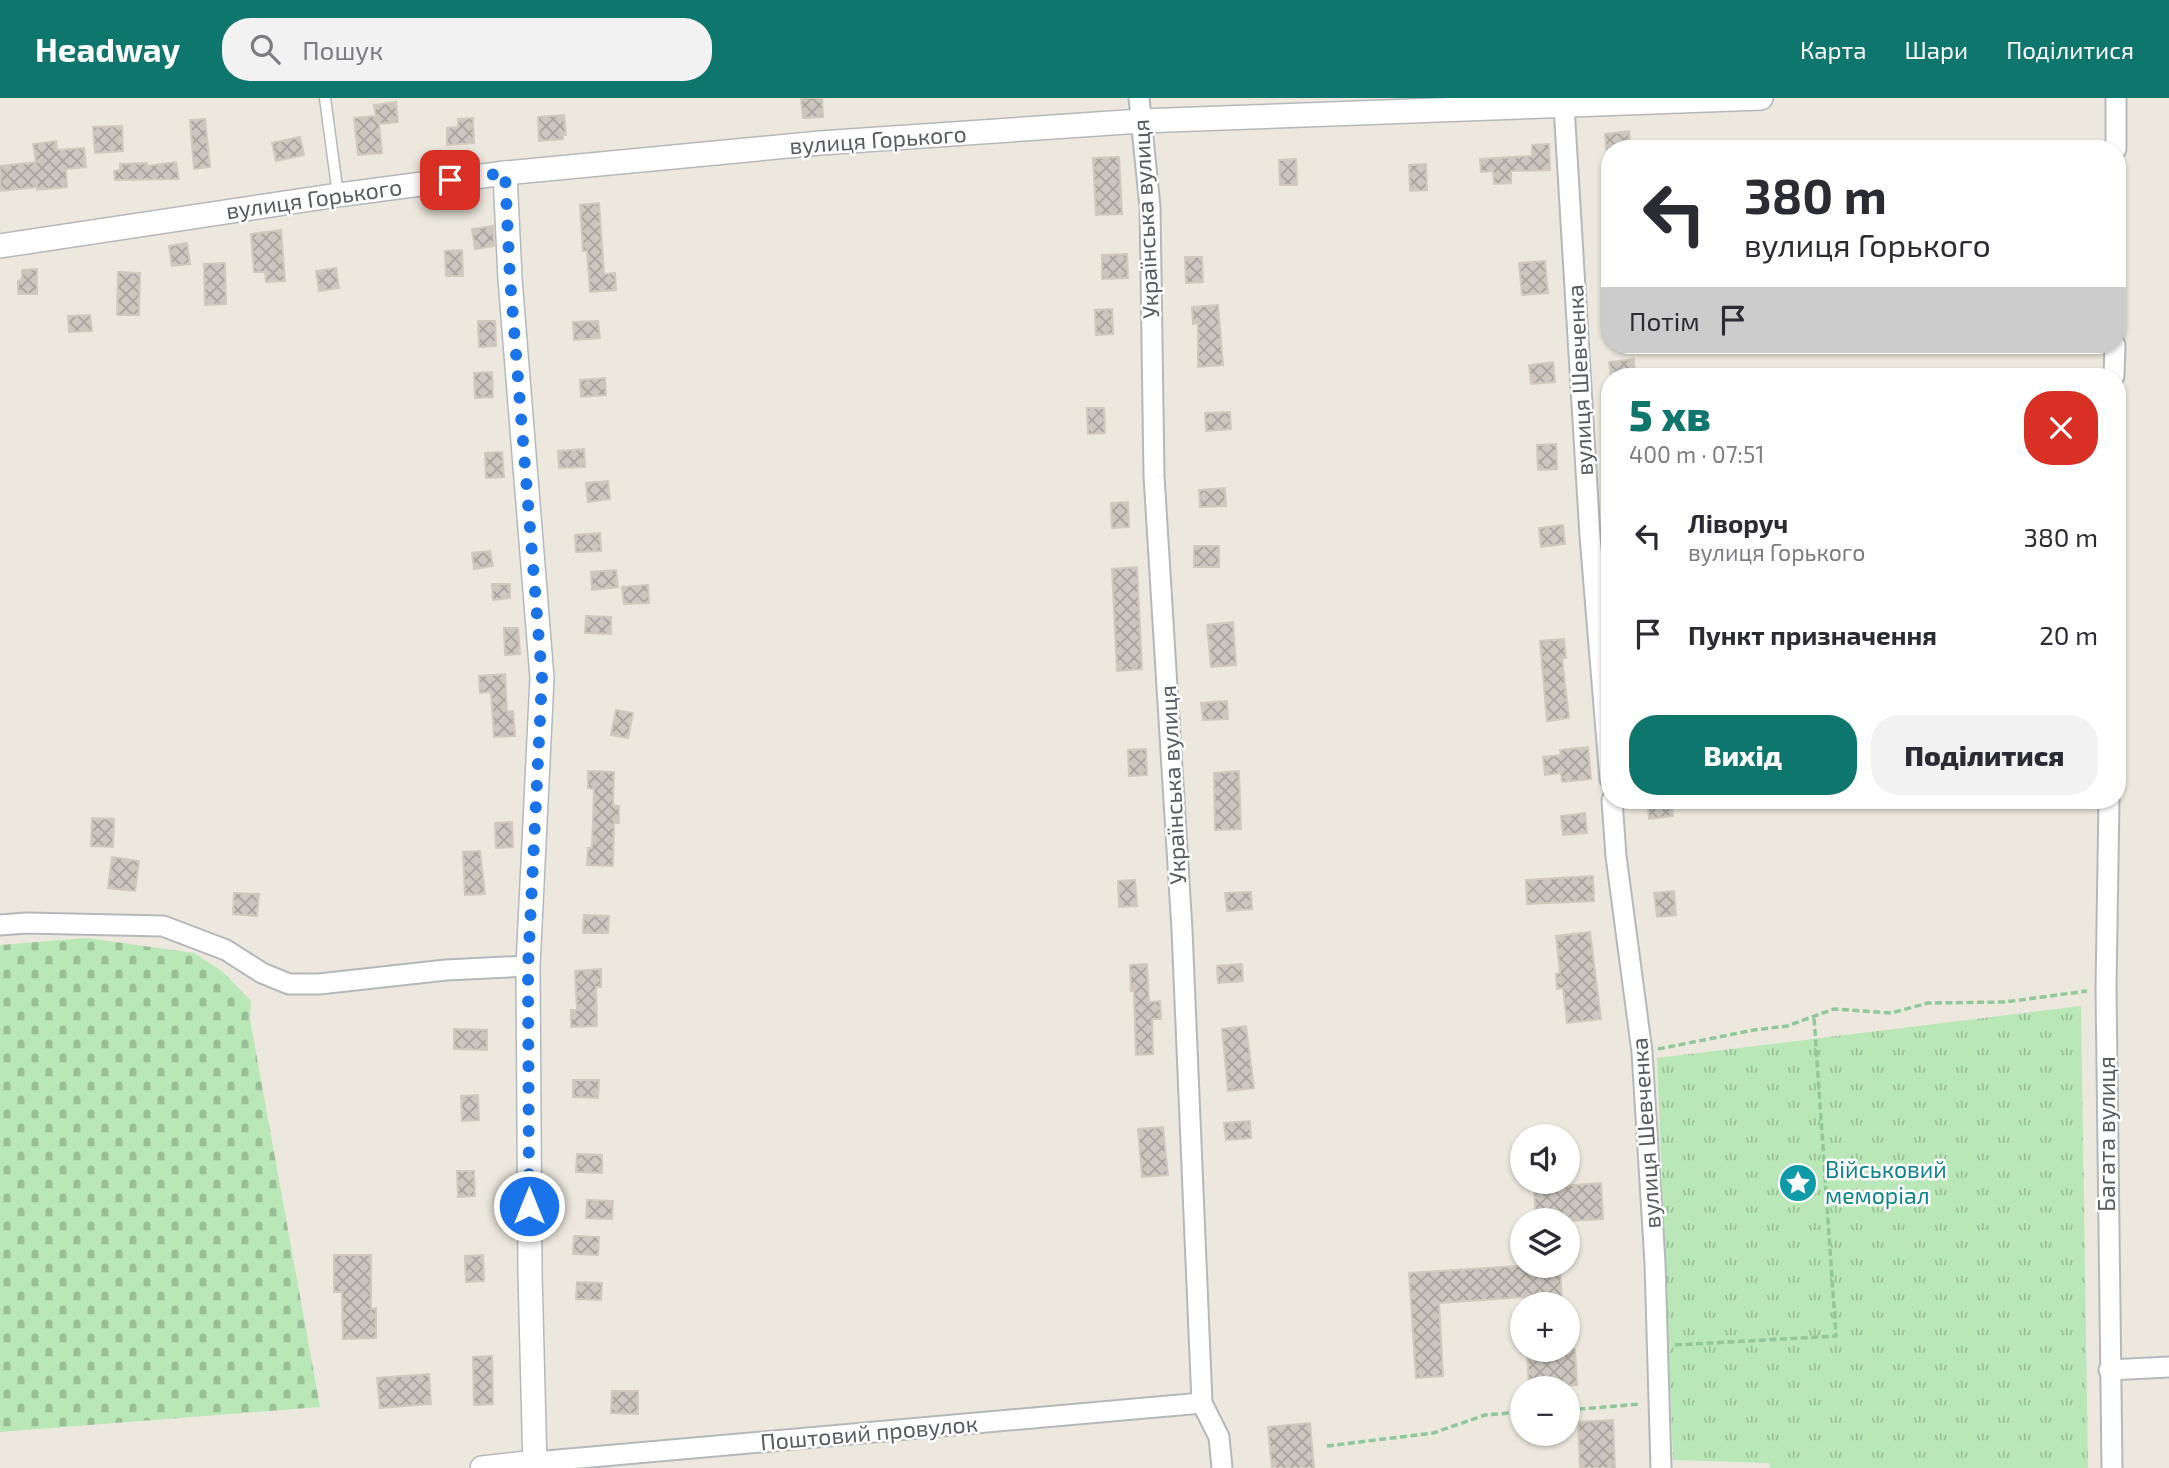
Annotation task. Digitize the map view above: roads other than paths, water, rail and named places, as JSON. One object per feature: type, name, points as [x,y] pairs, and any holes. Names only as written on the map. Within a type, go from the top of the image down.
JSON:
[{"type":"street","name":"Українська вулиця","points":[[1139,98],[1150,207],[1154,476],[1182,930],[1202,1403],[1219,1437],[1222,1468]]},
{"type":"street","name":"вулиця Горького","points":[[0,246],[338,195],[505,173],[820,144],[1141,121],[1761,98]]},
{"type":"street","points":[[2116,98],[2116,140]]},
{"type":"street","name":"вулиця Шевченка","points":[[1578,103],[1590,536],[1601,670]]},
{"type":"street","points":[[482,1468],[535,1465],[530,1273],[528,967],[542,678],[510,279],[505,173]]},
{"type":"street","name":"вулиця Шевченка","points":[[1613,809],[1616,856],[1642,1052],[1655,1263],[1661,1468]]},
{"type":"street","name":"Багата вулиця","points":[[2109,809],[2106,988],[2112,1468]]},
{"type":"street","points":[[0,925],[26,923],[163,926],[226,950],[262,973],[289,984],[319,984],[446,970],[528,967]]},
{"type":"street","points":[[2109,1370],[2169,1367]]},
{"type":"street","name":"Поштовий провулок","points":[[535,1465],[1202,1403]]},
{"type":"lane","points":[[326,98],[338,195]]},
{"type":"place","name":"Військовий меморіал","points":[[1798,1183]]}]
